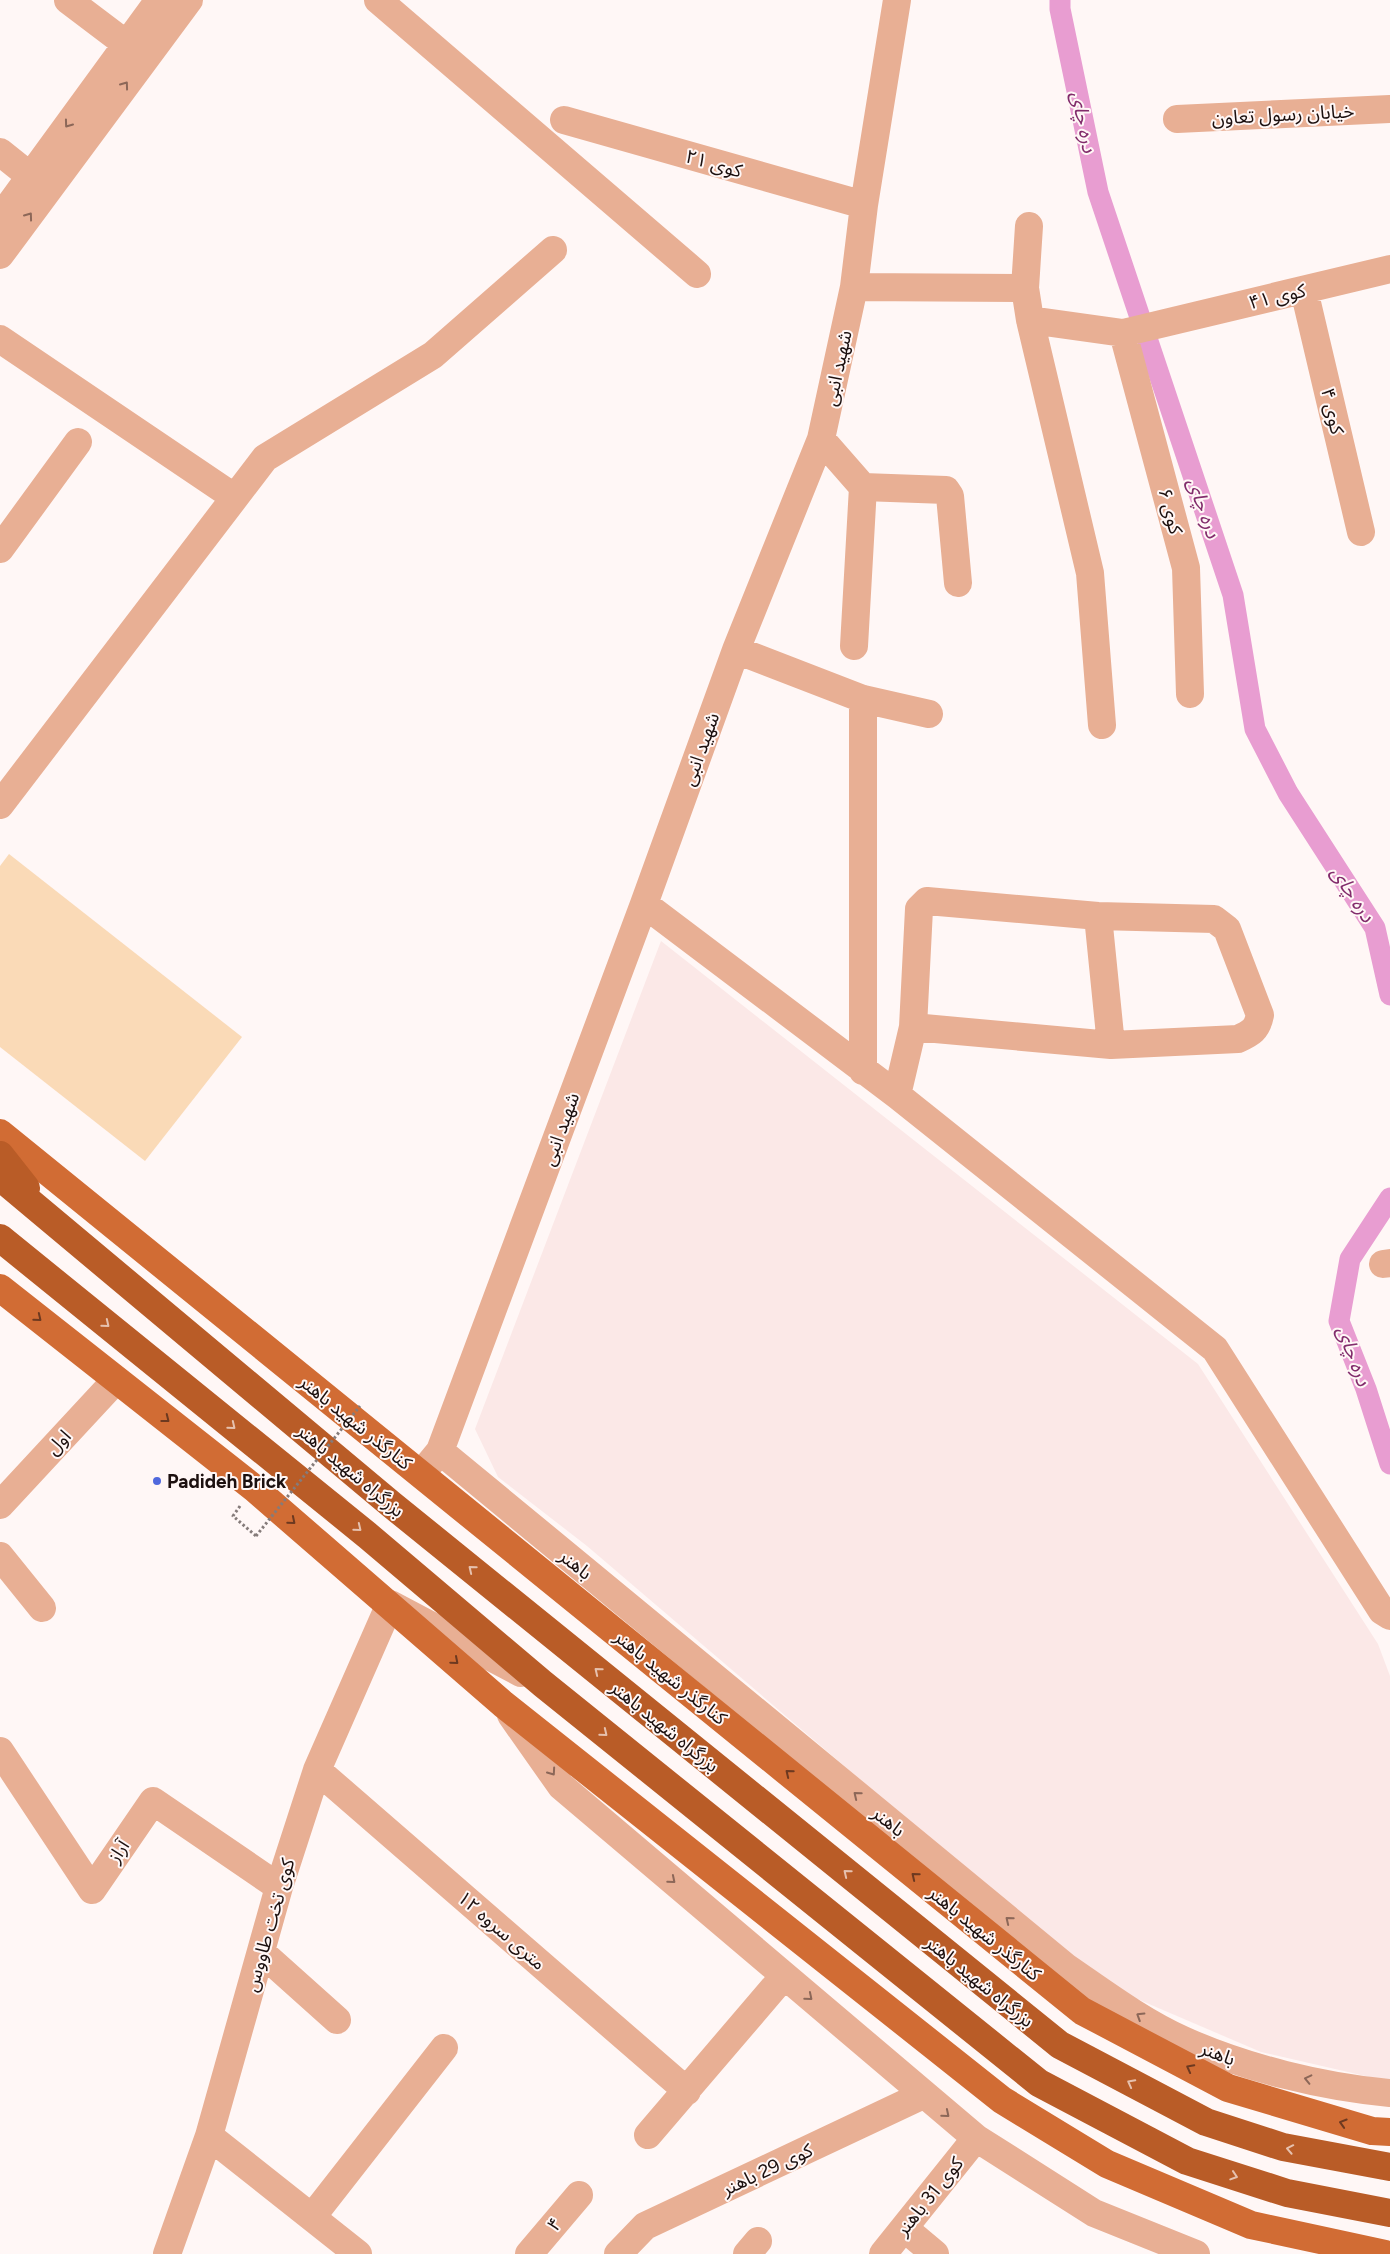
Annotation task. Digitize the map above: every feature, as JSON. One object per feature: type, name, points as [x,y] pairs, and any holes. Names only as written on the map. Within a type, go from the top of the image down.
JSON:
[{"type":"highway","points":[[0,1155],[47,1214]]},
{"type":"highway","name":"بزرگراه شهید باهنر","points":[[0,1176],[392,1505],[1060,2045],[1206,2122],[1283,2147],[1390,2167]]},
{"type":"highway","name":"بزرگراه شهید باهنر","points":[[0,1238],[367,1535],[542,1684],[1039,2083],[1187,2161],[1287,2193],[1390,2213]]},
{"type":"main road","name":"کنارگذر شهید باهنر","points":[[0,1133],[1082,2011],[1228,2088],[1372,2131],[1390,2132]]},
{"type":"main road","points":[[0,1288],[254,1488],[503,1704],[1002,2100],[1107,2164],[1250,2225],[1385,2254]]},
{"type":"street","points":[[68,0],[136,51]]},
{"type":"street","points":[[0,255],[136,51],[159,0]]},
{"type":"street","points":[[0,218],[30,176],[136,51],[189,0]]},
{"type":"street","points":[[378,0],[697,274]]},
{"type":"street","name":"شهید انبی","points":[[421,1474],[440,1452],[644,904],[736,650],[821,439],[854,287],[864,206],[897,0]]},
{"type":"street","name":"خیابان رسول تعاون","points":[[1177,119],[1390,109]]},
{"type":"street","name":"کوی ۲۱","points":[[564,120],[864,206]]},
{"type":"street","points":[[0,152],[30,176]]},
{"type":"street","points":[[1029,226],[1025,288],[1030,320],[1090,573],[1102,725]]},
{"type":"street","points":[[0,805],[265,458],[433,355],[553,250]]},
{"type":"street","name":"کوی ۴۱","points":[[1123,333],[1390,269]]},
{"type":"street","points":[[854,287],[1025,288]]},
{"type":"street","name":"کوی ۴","points":[[1304,290],[1361,532]]},
{"type":"street","points":[[1030,320],[1123,333]]},
{"type":"street","name":"کوی ۶","points":[[1123,333],[1186,568],[1190,694]]},
{"type":"street","points":[[0,339],[234,497]]},
{"type":"street","points":[[821,439],[863,487],[854,646]]},
{"type":"street","points":[[0,549],[78,442]]},
{"type":"street","points":[[863,487],[946,490],[950,496],[958,583]]},
{"type":"street","points":[[736,650],[864,700],[929,714]]},
{"type":"street","points":[[864,700],[864,1070]]},
{"type":"street","points":[[897,1095],[913,1026],[919,909],[927,901],[1098,916],[1214,919],[1222,923],[1227,929],[1260,1015],[1258,1026],[1252,1033],[1238,1039],[1111,1045],[913,1026]]},
{"type":"street","points":[[644,904],[897,1095],[1215,1349],[1382,1611],[1390,1616]]},
{"type":"street","points":[[1098,916],[1111,1045]]},
{"type":"street","name":"اول","points":[[0,1505],[116,1380]]},
{"type":"street","name":"باهنر","points":[[440,1452],[1066,1968],[1142,2018],[1183,2040],[1251,2066],[1358,2090],[1390,2093]]},
{"type":"street","points":[[0,1556],[42,1608]]},
{"type":"street","points":[[390,1604],[542,1684]]},
{"type":"street","name":"کوی تخت طاووس","points":[[167,2254],[209,2136],[279,1887],[317,1770],[390,1604]]},
{"type":"street","points":[[503,1704],[561,1786],[976,2138],[1094,2213],[1196,2254]]},
{"type":"street","name":"آراز","points":[[0,1751],[92,1890],[153,1801],[279,1887]]},
{"type":"street","name":"۱۲ متری سروه","points":[[317,1770],[687,2091]]},
{"type":"street","points":[[261,1952],[337,2020]]},
{"type":"street","points":[[648,2135],[784,1976]]},
{"type":"street","points":[[312,2217],[444,2048]]},
{"type":"street","name":"کوی 29 باهنر","points":[[618,2254],[645,2226],[923,2094]]},
{"type":"street","points":[[209,2136],[358,2254]]},
{"type":"street","name":"کوی 31 باهنر","points":[[883,2254],[976,2138]]},
{"type":"street","name":"۴","points":[[529,2254],[579,2194]]},
{"type":"street","points":[[904,2228],[935,2254]]},
{"type":"path","points":[[233,1516],[256,1536],[360,1406]]},
{"type":"shaded area","points":[[9,854],[242,1037],[145,1161],[0,1047],[0,866]]},
{"type":"shaded area","points":[[661,941],[1198,1364],[1378,1644],[1390,1676],[1390,2079],[1374,2078],[1261,2052],[1114,1989],[1008,1906],[587,1546],[498,1477],[475,1429]]},
{"type":"waterway","name":"دره چای","points":[[1060,0],[1060,9],[1098,192],[1233,595],[1255,729],[1288,793],[1375,928],[1390,995]]},
{"type":"waterway","name":"دره چای","points":[[1390,1198],[1350,1259],[1339,1321],[1366,1389],[1390,1464]]},
{"type":"place","name":"Padideh Brick","points":[[157,1481]]}]
